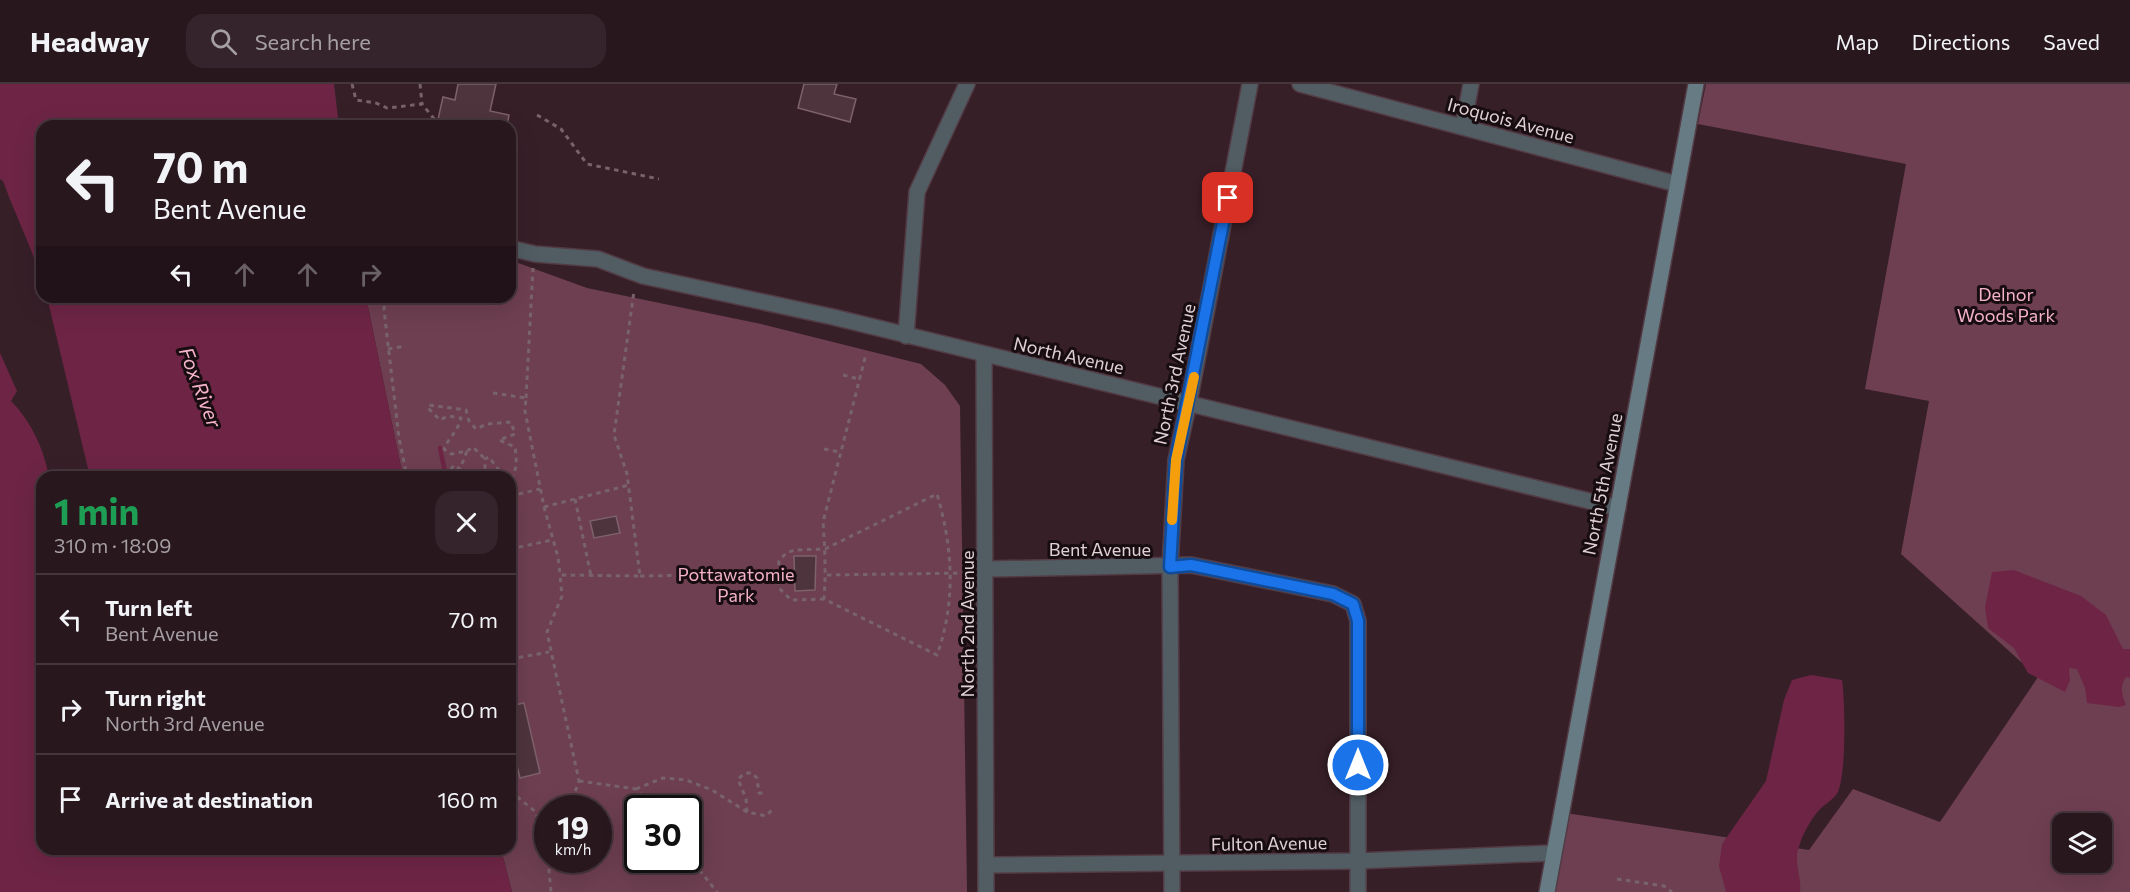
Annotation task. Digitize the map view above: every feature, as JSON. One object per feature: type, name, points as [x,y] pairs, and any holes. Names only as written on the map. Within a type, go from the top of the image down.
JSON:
[{"type":"main road","name":"North 5th Avenue","points":[[1547,892],[1552,853],[1696,84]]},
{"type":"street","points":[[906,336],[917,192],[967,84]]},
{"type":"street","name":"North 3rd Avenue","points":[[1172,892],[1170,567],[1176,460],[1250,84]]},
{"type":"street","name":"Iroquois Avenue","points":[[1300,84],[1677,184]]},
{"type":"street","points":[[1463,127],[1471,84]]},
{"type":"street","name":"North Avenue","points":[[516,250],[534,254],[598,259],[643,276],[804,310],[1618,508]]},
{"type":"street","name":"North 2nd Avenue","points":[[984,355],[986,892]]},
{"type":"street","name":"Bent Avenue","points":[[986,569],[1191,565],[1333,594],[1353,604],[1358,621],[1357,861]]},
{"type":"street","name":"Fulton Avenue","points":[[986,865],[1357,861],[1552,853]]},
{"type":"street","points":[[1357,861],[1358,892]]},
{"type":"path","points":[[352,84],[356,100],[364,103],[376,103],[387,108],[422,104]]},
{"type":"path","points":[[420,84],[422,104],[435,120]]},
{"type":"path","points":[[537,115],[561,129],[587,164],[659,179]]},
{"type":"path","points":[[534,254],[525,411],[544,507],[558,557],[562,596],[547,632],[549,652],[579,781],[574,795]]},
{"type":"path","points":[[634,291],[614,435],[629,485],[640,576]]},
{"type":"path","points":[[385,303],[388,349],[399,438],[406,471]]},
{"type":"path","points":[[388,349],[406,345]]},
{"type":"path","points":[[824,599],[826,575],[823,522],[866,354]]},
{"type":"path","points":[[843,375],[859,379]]},
{"type":"path","points":[[493,393],[526,398]]},
{"type":"path","points":[[485,471],[485,459],[473,447],[467,451],[451,454],[444,449],[459,428],[461,418],[448,416],[440,420],[428,408],[429,405],[466,410],[469,421],[476,429],[487,424],[511,422],[515,434],[499,440],[515,447],[516,471]]},
{"type":"path","points":[[824,449],[840,452]]},
{"type":"path","points":[[450,471],[454,465],[460,469],[467,451]]},
{"type":"path","points":[[485,459],[489,457],[500,471]]},
{"type":"path","points":[[544,507],[629,485]]},
{"type":"path","points":[[516,495],[540,489]]},
{"type":"path","points":[[937,494],[949,543],[951,573],[951,604],[937,655],[824,599],[791,600],[779,588],[778,574],[779,561],[786,553],[795,550],[825,549],[937,494]]},
{"type":"path","points":[[575,499],[591,576]]},
{"type":"path","points":[[516,548],[552,540]]},
{"type":"path","points":[[826,575],[966,573]]},
{"type":"path","points":[[560,575],[778,574]]},
{"type":"path","points":[[516,658],[549,652]]},
{"type":"path","points":[[747,812],[746,798],[738,779],[745,773],[752,773],[757,778],[759,793],[764,793]]},
{"type":"path","points":[[579,781],[636,789],[663,778],[686,780],[712,790],[747,812],[766,816],[772,810]]},
{"type":"path","points":[[636,789],[641,795]]},
{"type":"path","points":[[516,796],[534,811]]},
{"type":"path","points":[[550,873],[551,892]]},
{"type":"path","points":[[702,873],[717,892]]},
{"type":"path","points":[[1617,879],[1664,886],[1672,892]]},
{"type":"green space","name":"Delnor Woods Park","points":[[1706,84],[2130,84],[2130,892],[1555,892],[1566,813],[1809,850],[1853,789],[1940,822],[2038,677],[1901,554],[1929,401],[1865,389],[1906,164],[1698,124]]},
{"type":"green space","name":"Pottawatomie Park","points":[[516,262],[587,288],[761,324],[921,364],[945,385],[960,406],[967,892],[512,892],[503,855],[516,855],[516,471],[402,471],[367,303],[516,303]]},
{"type":"water","points":[[0,84],[334,84],[338,120],[36,120],[36,265],[3,181],[0,179]]},
{"type":"water","name":"Fox River","points":[[48,303],[367,303],[402,471],[89,471]]},
{"type":"water","points":[[0,353],[17,391],[11,401],[25,417],[36,436],[48,471],[36,471],[36,855],[503,855],[512,892],[0,892]]},
{"type":"water","points":[[2014,570],[2081,596],[2106,615],[2123,649],[2130,649],[2130,678],[2126,677],[2122,687],[2126,705],[2119,707],[2087,703],[2085,688],[2077,669],[2069,668],[2070,680],[2065,692],[2028,673],[2014,648],[1988,628],[1985,607],[1992,572]]},
{"type":"water","points":[[1811,675],[1842,680],[1844,758],[1840,787],[1836,795],[1816,814],[1800,842],[1797,859],[1800,892],[1726,892],[1719,866],[1722,844],[1766,781],[1784,700],[1792,680]]},
{"type":"building","points":[[458,84],[496,84],[490,111],[509,115],[508,120],[438,120],[443,97],[455,100]]},
{"type":"building","points":[[804,84],[837,84],[834,94],[856,99],[850,122],[798,108]]},
{"type":"building","points":[[616,516],[620,533],[594,538],[590,521]]},
{"type":"building","points":[[794,556],[816,556],[815,590],[795,591]]},
{"type":"building","points":[[524,703],[540,773],[520,778],[516,761],[516,705]]},
{"type":"waterway","points":[[440,448],[445,471]]},
{"type":"slow traffic","points":[[1172,520],[1176,460],[1194,377]]},
{"type":"route","points":[[1228,198],[1176,460],[1170,567],[1191,565],[1333,594],[1353,604],[1358,621],[1358,765]]}]
